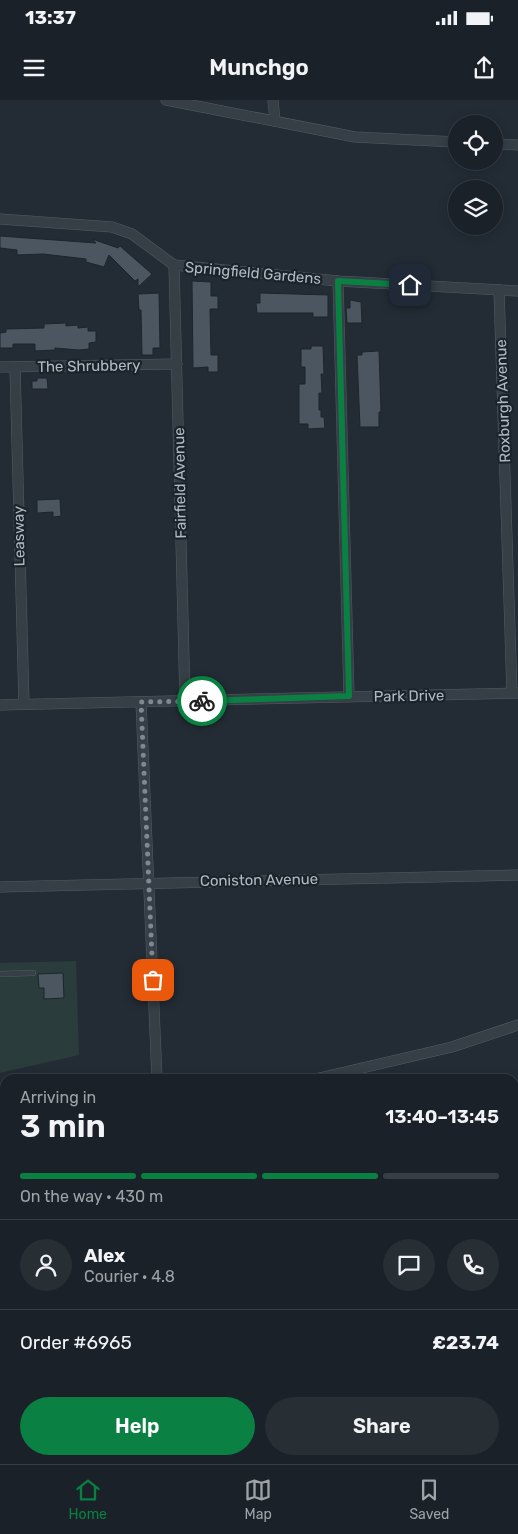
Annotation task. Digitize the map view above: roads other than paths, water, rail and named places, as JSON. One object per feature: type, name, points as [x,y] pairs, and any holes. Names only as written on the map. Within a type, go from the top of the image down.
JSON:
[{"type":"street","points":[[166,100],[355,138],[448,142]]},
{"type":"street","points":[[273,100],[275,121]]},
{"type":"street","points":[[503,144],[518,145]]},
{"type":"street","name":"Springfield Gardens","points":[[0,219],[112,227],[132,234],[174,266],[338,281],[518,291]]},
{"type":"street","name":"Fairfield Avenue","points":[[174,266],[178,364],[185,700]]},
{"type":"street","points":[[338,281],[349,696]]},
{"type":"street","name":"Roxburgh Avenue","points":[[499,290],[515,693]]},
{"type":"street","name":"The Shrubbery","points":[[0,367],[178,364]]},
{"type":"street","name":"Leasway","points":[[15,367],[24,704]]},
{"type":"street","name":"Park Drive","points":[[0,705],[515,693]]},
{"type":"street","points":[[141,702],[157,1074]]},
{"type":"street","name":"Coniston Avenue","points":[[0,887],[150,882],[518,875]]},
{"type":"street","points":[[336,1074],[452,1047],[518,1025]]},
{"type":"lane","points":[[0,974],[33,973]]}]
